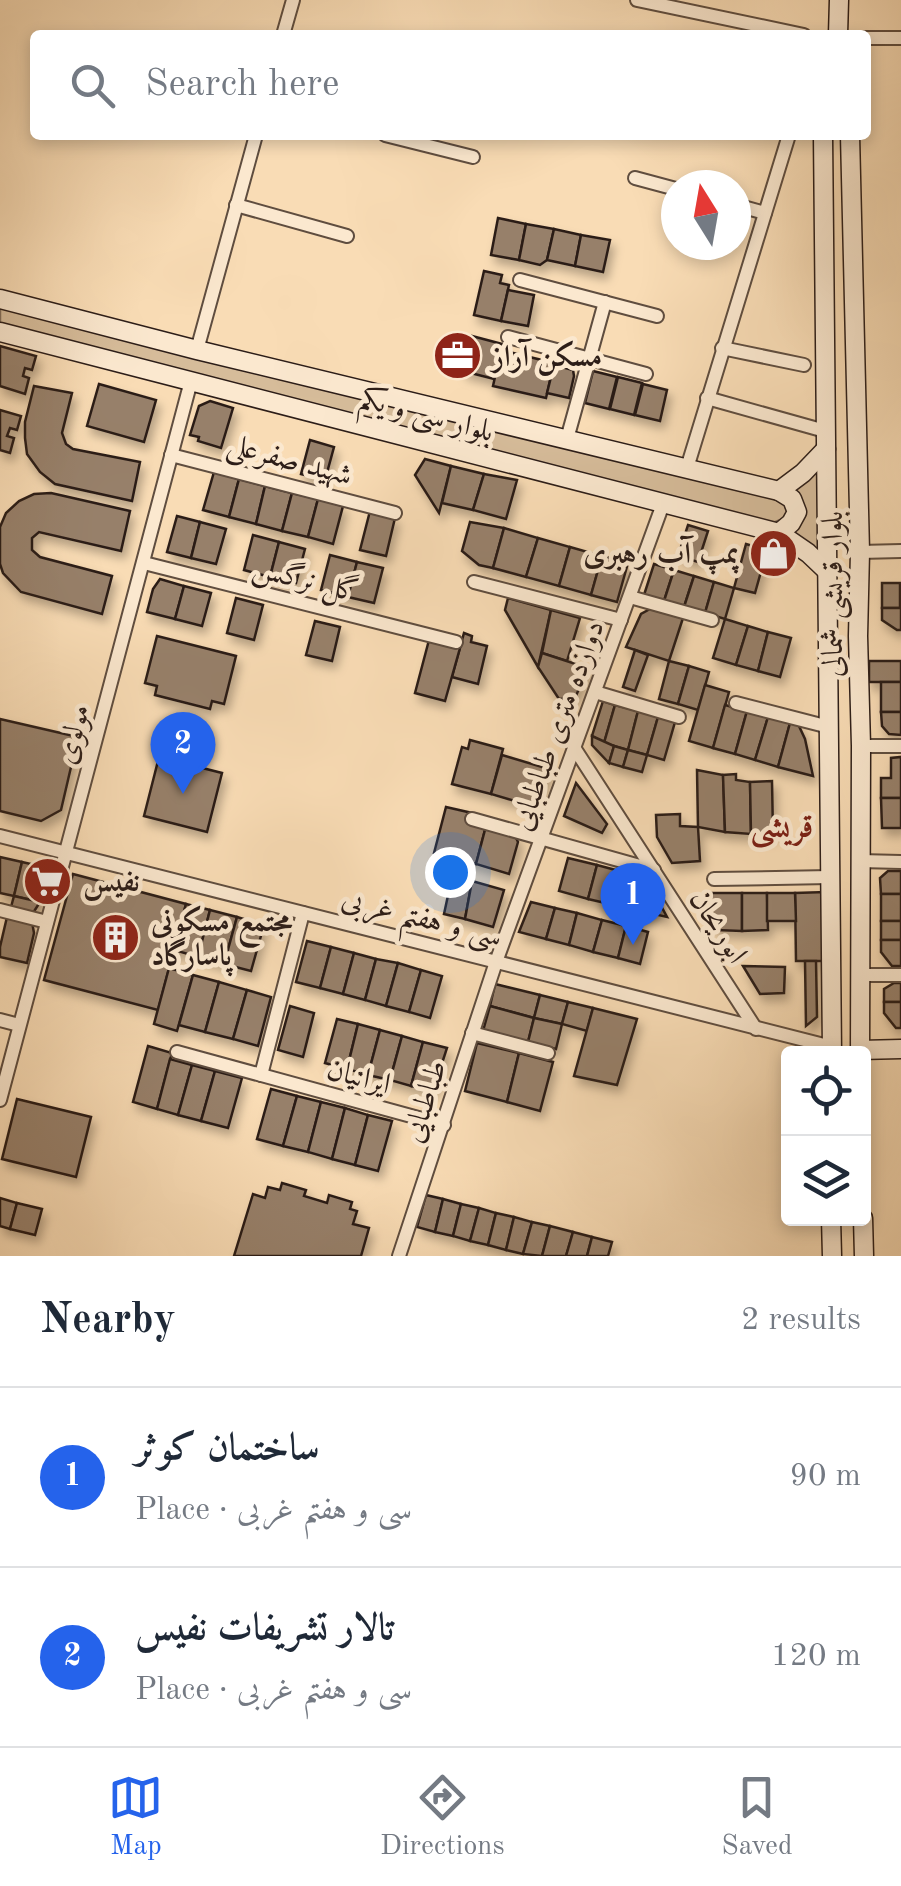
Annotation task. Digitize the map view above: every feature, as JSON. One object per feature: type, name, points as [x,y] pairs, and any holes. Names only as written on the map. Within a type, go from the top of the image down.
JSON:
[{"type":"main road","points":[[838,30],[839,0]]},
{"type":"main road","name":"بلوار قریشی شمالی","points":[[822,140],[832,1046]]},
{"type":"main road","name":"بلوار قریشی شمالی","points":[[850,140],[860,552],[860,1046]]},
{"type":"main road","name":"بلوار سی و یکم","points":[[0,299],[779,490]]},
{"type":"main road","name":"بلوار سی و یکم","points":[[0,332],[780,533],[828,572]]},
{"type":"main road","points":[[780,533],[792,523],[796,512],[792,499],[779,490],[803,473],[826,440]]},
{"type":"main road","points":[[871,1051],[901,1050]]},
{"type":"main road","points":[[831,1226],[832,1256]]},
{"type":"main road","points":[[863,1226],[864,1256]]},
{"type":"street","points":[[284,30],[292,0]]},
{"type":"street","points":[[637,0],[782,30]]},
{"type":"street","points":[[871,38],[901,38]]},
{"type":"street","points":[[197,350],[255,140]]},
{"type":"street","points":[[405,140],[472,157]]},
{"type":"street","points":[[687,468],[787,140]]},
{"type":"street","points":[[634,178],[661,185]]},
{"type":"street","points":[[236,205],[347,236]]},
{"type":"street","points":[[751,209],[764,213]]},
{"type":"street","points":[[520,280],[657,316]]},
{"type":"street","points":[[568,439],[605,302]]},
{"type":"street","points":[[508,337],[646,374]]},
{"type":"street","points":[[722,348],[804,365]]},
{"type":"street","name":"مولوی","points":[[0,1100],[191,381]]},
{"type":"street","points":[[707,398],[826,440]]},
{"type":"street","name":"شهید صفرعلی","points":[[171,454],[395,513]]},
{"type":"street","name":"دوازده متری طباطبایی","points":[[496,962],[663,504]]},
{"type":"street","points":[[860,552],[901,551]]},
{"type":"street","name":"گل نرگس","points":[[144,564],[456,642]]},
{"type":"street","points":[[474,582],[621,620]]},
{"type":"street","points":[[630,597],[712,620]]},
{"type":"street","points":[[595,692],[679,716]]},
{"type":"street","points":[[736,703],[829,727]]},
{"type":"street","points":[[861,746],[901,746]]},
{"type":"street","name":"ابوریحان","points":[[575,749],[756,1029]]},
{"type":"street","points":[[472,819],[654,870]]},
{"type":"street","name":"سی و هفتم غربی","points":[[0,836],[818,1046]]},
{"type":"street","points":[[860,861],[901,862]]},
{"type":"street","points":[[714,879],[830,878]]},
{"type":"street","points":[[0,910],[47,922]]},
{"type":"street","points":[[261,1075],[303,913]]},
{"type":"street","name":"طباطبایی","points":[[399,1256],[496,962]]},
{"type":"street","points":[[860,976],[901,975]]},
{"type":"street","points":[[0,1020],[19,1025]]},
{"type":"street","points":[[472,1033],[548,1053]]},
{"type":"street","name":"ایرانیان","points":[[177,1052],[444,1125]]},
{"type":"shaded area","points":[[0,303],[784,501],[787,512],[783,519],[773,523],[0,329]]},
{"type":"shaded area","points":[[821,461],[823,561],[788,533],[800,516],[787,490]]},
{"type":"building","points":[[498,218],[526,224],[519,260],[491,255]]},
{"type":"building","points":[[526,224],[554,229],[547,260],[540,265],[519,260]]},
{"type":"building","points":[[554,229],[581,235],[575,266],[547,260]]},
{"type":"building","points":[[581,235],[610,240],[603,272],[575,266]]},
{"type":"building","points":[[484,271],[502,275],[500,283],[509,285],[501,321],[474,315]]},
{"type":"building","points":[[508,290],[534,295],[528,326],[501,321]]},
{"type":"building","points":[[472,336],[502,344],[494,379],[463,371]]},
{"type":"building","points":[[0,346],[36,356],[32,370],[25,368],[23,376],[29,378],[25,394],[0,386]]},
{"type":"building","points":[[501,350],[554,363],[546,398],[493,386]]},
{"type":"building","points":[[554,365],[573,370],[569,398],[547,393]]},
{"type":"building","points":[[593,371],[617,377],[609,409],[585,403]]},
{"type":"building","points":[[618,377],[642,383],[634,415],[610,409]]},
{"type":"building","points":[[99,384],[156,400],[144,442],[87,426]]},
{"type":"building","points":[[643,384],[667,390],[660,421],[635,415]]},
{"type":"building","points":[[34,386],[72,393],[62,433],[66,444],[73,449],[140,462],[132,501],[55,484],[40,472],[27,454],[25,438]]},
{"type":"building","points":[[210,401],[233,408],[221,448],[190,435],[199,406]]},
{"type":"building","points":[[0,410],[21,416],[17,430],[10,428],[7,436],[14,438],[10,453],[0,450]]},
{"type":"building","points":[[310,440],[334,447],[325,480],[301,474]]},
{"type":"building","points":[[425,459],[451,466],[439,513],[415,475]]},
{"type":"building","points":[[451,466],[484,474],[473,510],[442,503]]},
{"type":"building","points":[[214,472],[239,479],[229,517],[203,510]]},
{"type":"building","points":[[484,474],[517,480],[506,519],[473,510]]},
{"type":"building","points":[[239,479],[265,486],[256,524],[229,517]]},
{"type":"building","points":[[265,486],[292,493],[282,531],[256,524]]},
{"type":"building","points":[[51,493],[130,511],[121,551],[39,532],[32,538],[32,550],[40,557],[112,576],[102,614],[21,592],[3,573],[0,527],[6,513],[34,494]]},
{"type":"building","points":[[292,493],[318,499],[308,537],[282,531]]},
{"type":"building","points":[[318,499],[343,506],[333,544],[308,537]]},
{"type":"building","points":[[370,511],[395,518],[386,556],[360,550]]},
{"type":"building","points":[[177,516],[200,522],[191,558],[167,552]]},
{"type":"building","points":[[200,522],[226,529],[216,564],[191,558]]},
{"type":"building","points":[[470,522],[504,528],[493,568],[479,565],[462,551]]},
{"type":"building","points":[[688,525],[708,531],[698,562],[678,556]]},
{"type":"building","points":[[504,528],[538,538],[526,577],[493,568]]},
{"type":"building","points":[[253,535],[279,542],[270,577],[244,570]]},
{"type":"building","points":[[538,538],[570,547],[559,586],[526,577]]},
{"type":"building","points":[[279,542],[305,549],[296,583],[270,577]]},
{"type":"building","points":[[746,544],[767,550],[755,593],[734,588]]},
{"type":"building","points":[[570,547],[602,556],[591,595],[559,586]]},
{"type":"building","points":[[330,555],[357,562],[348,597],[321,590]]},
{"type":"building","points":[[602,556],[628,563],[617,602],[591,595]]},
{"type":"building","points":[[357,562],[383,568],[374,603],[348,597]]},
{"type":"building","points":[[654,564],[674,570],[664,601],[644,595]]},
{"type":"building","points":[[674,570],[694,576],[684,607],[664,601]]},
{"type":"building","points":[[694,576],[714,582],[705,613],[684,607]]},
{"type":"building","points":[[160,579],[184,586],[175,619],[147,612]]},
{"type":"building","points":[[714,582],[734,588],[725,619],[705,613]]},
{"type":"building","points":[[882,583],[900,583],[900,608],[882,608]]},
{"type":"building","points":[[184,586],[211,593],[202,626],[175,619]]},
{"type":"building","points":[[236,598],[263,605],[254,640],[227,633]]},
{"type":"building","points":[[508,598],[551,610],[538,667],[505,610]]},
{"type":"building","points":[[882,608],[901,608],[901,630],[882,620]]},
{"type":"building","points":[[650,609],[683,618],[669,661],[626,647],[641,614]]},
{"type":"building","points":[[551,610],[580,618],[567,661],[542,653]]},
{"type":"building","points":[[725,619],[748,626],[736,665],[713,658]]},
{"type":"building","points":[[315,621],[340,627],[332,661],[306,655]]},
{"type":"building","points":[[748,626],[768,632],[758,671],[736,665]]},
{"type":"building","points":[[768,632],[791,638],[780,677],[758,671]]},
{"type":"building","points":[[464,633],[472,636],[471,642],[487,646],[478,684],[452,677]]},
{"type":"building","points":[[157,636],[236,656],[224,704],[212,701],[210,709],[155,695],[157,686],[145,683]]},
{"type":"building","points":[[429,640],[460,648],[445,701],[415,693]]},
{"type":"building","points":[[635,650],[648,655],[635,691],[623,687]]},
{"type":"building","points":[[542,653],[588,668],[575,698],[559,699],[538,667]]},
{"type":"building","points":[[669,661],[689,666],[678,704],[659,699]]},
{"type":"building","points":[[869,661],[901,661],[901,682],[869,682]]},
{"type":"building","points":[[689,666],[709,672],[698,710],[678,704]]},
{"type":"building","points":[[881,682],[901,682],[901,712],[881,712]]},
{"type":"building","points":[[705,685],[729,692],[713,748],[689,741]]},
{"type":"building","points":[[603,701],[615,705],[604,743],[592,736]]},
{"type":"building","points":[[615,705],[638,711],[628,750],[604,743]]},
{"type":"building","points":[[725,705],[747,711],[735,754],[713,748]]},
{"type":"building","points":[[638,711],[658,717],[647,755],[628,750]]},
{"type":"building","points":[[747,711],[768,717],[755,760],[735,754]]},
{"type":"building","points":[[881,712],[901,712],[901,735],[889,734],[882,726]]},
{"type":"building","points":[[658,717],[675,722],[664,760],[647,755]]},
{"type":"building","points":[[768,717],[790,723],[778,767],[755,760]]},
{"type":"building","points":[[0,719],[78,737],[61,810],[41,821],[0,811]]},
{"type":"building","points":[[790,723],[798,724],[805,739],[813,776],[778,767]]},
{"type":"building","points":[[592,736],[614,746],[609,763],[592,745]]},
{"type":"building","points":[[470,740],[503,749],[491,794],[452,784],[462,747],[468,749]]},
{"type":"building","points":[[614,746],[628,750],[623,767],[609,763]]},
{"type":"building","points":[[628,750],[647,755],[642,772],[623,767]]},
{"type":"building","points":[[502,755],[549,769],[535,807],[491,794]]},
{"type":"building","points":[[159,757],[222,773],[207,832],[144,816]]},
{"type":"building","points":[[901,757],[901,798],[881,798],[881,778],[891,778],[891,758]]},
{"type":"building","points":[[697,770],[723,775],[725,832],[698,827]]},
{"type":"building","points":[[736,774],[736,780],[750,782],[751,834],[725,832],[723,775]]},
{"type":"building","points":[[772,781],[773,834],[751,834],[750,782]]},
{"type":"building","points":[[576,783],[607,824],[602,833],[564,816]]},
{"type":"building","points":[[881,798],[901,798],[901,828],[882,828]]},
{"type":"building","points":[[446,807],[472,813],[486,826],[476,864],[434,853]]},
{"type":"building","points":[[680,814],[680,826],[698,827],[700,861],[672,863],[657,837],[656,815]]},
{"type":"building","points":[[486,826],[514,834],[518,842],[509,874],[476,864]]},
{"type":"building","points":[[0,857],[22,862],[14,896],[0,893]]},
{"type":"building","points":[[568,858],[597,865],[588,899],[559,891]]},
{"type":"building","points":[[22,862],[48,868],[40,902],[14,896]]},
{"type":"building","points":[[597,865],[623,872],[614,905],[588,899]]},
{"type":"building","points":[[888,871],[901,871],[901,894],[881,894],[880,878]]},
{"type":"building","points":[[623,872],[646,878],[667,917],[614,905]]},
{"type":"building","name":"مجتمع مسکونی پاسارگاد","points":[[73,874],[186,904],[158,1010],[44,980]]},
{"type":"building","points":[[452,877],[472,881],[465,919],[444,914]]},
{"type":"building","points":[[472,881],[504,890],[493,927],[465,919]]},
{"type":"building","points":[[826,892],[826,961],[796,961],[795,893]]},
{"type":"building","points":[[708,893],[742,893],[742,931],[716,930],[707,913]]},
{"type":"building","points":[[742,893],[767,893],[768,930],[742,931]]},
{"type":"building","points":[[767,893],[795,893],[796,921],[767,921]]},
{"type":"building","points":[[881,894],[901,894],[901,921],[881,921]]},
{"type":"building","points":[[14,896],[40,902],[33,913],[11,907]]},
{"type":"building","points":[[531,902],[555,908],[546,939],[519,932]]},
{"type":"building","points":[[186,904],[210,910],[198,957],[174,950]]},
{"type":"building","points":[[555,908],[577,913],[569,945],[546,939]]},
{"type":"building","points":[[210,910],[237,917],[224,964],[198,957]]},
{"type":"building","points":[[577,913],[602,920],[593,952],[569,945]]},
{"type":"building","points":[[7,917],[32,922],[34,933],[27,963],[0,957]]},
{"type":"building","points":[[237,917],[264,925],[251,971],[224,964]]},
{"type":"building","points":[[602,920],[626,926],[618,958],[593,952]]},
{"type":"building","points":[[881,921],[901,921],[901,940],[881,940]]},
{"type":"building","points":[[626,926],[648,932],[640,964],[618,958]]},
{"type":"building","points":[[881,940],[901,940],[901,966],[892,966],[881,952]]},
{"type":"building","points":[[307,941],[331,947],[320,988],[296,982]]},
{"type":"building","points":[[331,947],[354,953],[343,994],[320,988]]},
{"type":"building","points":[[354,953],[376,959],[365,1000],[343,994]]},
{"type":"building","points":[[376,959],[398,963],[386,1006],[365,1000]]},
{"type":"building","points":[[805,961],[816,961],[817,1017],[806,1026]]},
{"type":"building","points":[[398,963],[421,970],[409,1012],[386,1006]]},
{"type":"building","points":[[743,966],[785,967],[784,993],[760,994]]},
{"type":"building","points":[[169,968],[193,975],[177,1031],[154,1024]]},
{"type":"building","points":[[421,970],[442,976],[430,1018],[409,1012]]},
{"type":"building","points":[[193,975],[219,982],[205,1032],[179,1025]]},
{"type":"building","points":[[219,982],[247,990],[233,1039],[205,1032]]},
{"type":"building","points":[[901,983],[901,1002],[884,1002],[884,989]]},
{"type":"building","points":[[495,984],[540,995],[534,1018],[490,1006]]},
{"type":"building","points":[[247,990],[271,997],[258,1046],[233,1039]]},
{"type":"building","points":[[540,995],[568,1002],[562,1024],[534,1018]]},
{"type":"building","points":[[568,1002],[593,1008],[587,1031],[562,1024]]},
{"type":"building","points":[[884,1002],[901,1002],[901,1028],[896,1028],[884,1013]]},
{"type":"building","points":[[290,1006],[314,1013],[303,1057],[278,1050]]},
{"type":"building","points":[[490,1006],[534,1018],[528,1042],[483,1031]]},
{"type":"building","points":[[593,1008],[637,1019],[617,1085],[574,1076]]},
{"type":"building","points":[[534,1018],[562,1024],[556,1049],[528,1042]]},
{"type":"building","points":[[337,1019],[358,1024],[347,1069],[325,1063]]},
{"type":"building","points":[[358,1024],[380,1030],[368,1075],[347,1069]]},
{"type":"building","points":[[380,1030],[402,1036],[390,1080],[368,1075]]},
{"type":"building","points":[[402,1036],[423,1042],[411,1086],[390,1080]]},
{"type":"building","points":[[423,1042],[447,1048],[433,1091],[411,1086]]},
{"type":"building","points":[[477,1043],[519,1053],[507,1102],[465,1091]]},
{"type":"building","points":[[148,1046],[172,1053],[157,1109],[133,1102]]},
{"type":"building","points":[[519,1053],[553,1062],[540,1111],[507,1102]]},
{"type":"building","points":[[170,1059],[192,1065],[178,1115],[157,1109]]},
{"type":"building","points":[[192,1065],[215,1071],[201,1121],[178,1115]]},
{"type":"building","points":[[215,1071],[242,1078],[228,1128],[201,1121]]},
{"type":"building","points":[[271,1089],[297,1096],[283,1146],[257,1139]]},
{"type":"building","points":[[297,1096],[321,1102],[308,1152],[283,1146]]},
{"type":"building","points":[[17,1099],[91,1117],[76,1177],[2,1159]]},
{"type":"building","points":[[321,1102],[345,1108],[332,1159],[308,1152]]},
{"type":"building","points":[[345,1108],[368,1115],[355,1165],[332,1159]]},
{"type":"building","points":[[368,1115],[392,1121],[378,1171],[355,1165]]},
{"type":"building","points":[[282,1183],[306,1190],[304,1196],[327,1203],[329,1195],[352,1202],[350,1209],[357,1211],[353,1224],[369,1228],[361,1256],[234,1256],[253,1194],[265,1198],[268,1187],[280,1190]]},
{"type":"building","points":[[426,1195],[443,1199],[435,1232],[417,1227]]},
{"type":"building","points":[[0,1198],[17,1203],[10,1229],[0,1226]]},
{"type":"building","points":[[443,1199],[461,1204],[453,1236],[435,1232]]},
{"type":"building","points":[[17,1203],[42,1209],[35,1235],[10,1229]]},
{"type":"building","points":[[461,1204],[479,1208],[470,1241],[453,1236]]},
{"type":"building","points":[[479,1208],[496,1213],[488,1245],[470,1241]]},
{"type":"building","points":[[496,1213],[514,1217],[506,1250],[488,1245]]},
{"type":"building","points":[[514,1217],[532,1222],[523,1254],[506,1250]]},
{"type":"building","points":[[532,1222],[550,1226],[542,1256],[523,1254]]},
{"type":"building","points":[[550,1226],[573,1232],[566,1256],[542,1256]]},
{"type":"building","points":[[573,1232],[592,1237],[587,1256],[566,1256]]},
{"type":"building","points":[[592,1237],[612,1242],[608,1256],[587,1256]]},
{"type":"place","name":"مسکن آراز","points":[[457,356]]},
{"type":"place","name":"پمپ آب رهبری","points":[[774,553]]},
{"type":"place","name":"تالار تشریفات نفیس","points":[[183,794]]},
{"type":"place","name":"نفیس","points":[[48,881]]},
{"type":"place","name":"مجتمع مسکونی پاسارگاد","points":[[116,938]]},
{"type":"place","name":"ساختمان کوثر","points":[[633,945]]},
{"type":"district","name":"قریشی","points":[[782,826]]}]
